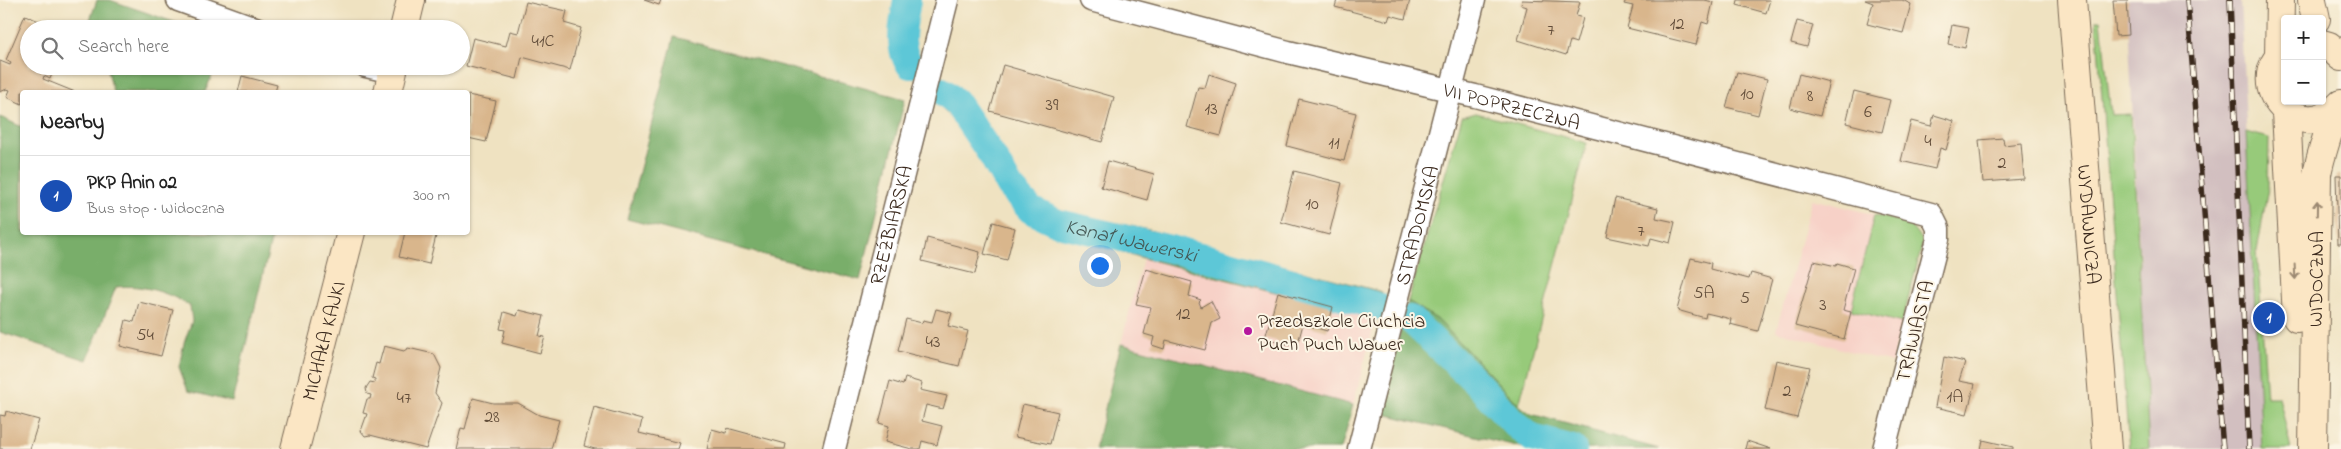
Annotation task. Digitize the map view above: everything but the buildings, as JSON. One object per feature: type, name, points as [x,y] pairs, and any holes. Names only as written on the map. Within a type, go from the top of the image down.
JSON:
[{"type":"main road","points":[[406,20],[411,0]]},
{"type":"main road","name":"WYDAWNICZA","points":[[2072,0],[2107,449]]},
{"type":"main road","points":[[2280,0],[2281,27]]},
{"type":"main road","points":[[2312,0],[2315,15]]},
{"type":"main road","points":[[2281,56],[2272,70],[2271,85],[2276,100],[2286,112],[2310,120],[2322,118],[2339,106]]},
{"type":"main road","name":"WIDOCZNA","points":[[2313,449],[2317,174],[2320,158],[2339,106]]},
{"type":"main road","name":"WIDOCZNA","points":[[2286,112],[2298,318],[2313,449]]},
{"type":"main road","name":"MICHAŁA KAJKI","points":[[295,449],[350,235]]},
{"type":"street","points":[[178,0],[233,20]]},
{"type":"street","name":"RZEŹBIARSKA","points":[[834,449],[947,0]]},
{"type":"street","name":"VII POPRZECZNA","points":[[1091,0],[1288,52],[1931,214]]},
{"type":"street","name":"STRADOMSKA","points":[[1359,449],[1452,92],[1474,0]]},
{"type":"street","name":"TRAWIASTA","points":[[1884,449],[1938,239],[1938,228],[1931,214]]},
{"type":"shaded area","points":[[2127,0],[2240,0],[2262,449],[2149,449]]},
{"type":"shaded area","points":[[1812,199],[1908,223],[1923,242],[1892,363],[1776,331]]},
{"type":"shaded area","name":"Przedszkole Ciuchcia Puch Puch Wawer","points":[[1143,258],[1376,318],[1353,405],[1121,344]]},
{"type":"green space","points":[[97,0],[110,0],[168,20],[90,20]]},
{"type":"green space","points":[[2096,20],[2101,20],[2111,115],[2131,114],[2149,449],[2129,449]]},
{"type":"green space","points":[[674,37],[905,99],[860,280],[627,219]]},
{"type":"green space","points":[[109,75],[212,75],[206,90],[113,90]]},
{"type":"green space","points":[[945,84],[984,127],[1019,182],[1038,200],[1066,212],[1149,230],[1382,292],[1376,318],[1143,258],[1057,232],[1041,225],[1026,216],[996,173],[940,105]]},
{"type":"green space","points":[[1476,113],[1587,143],[1519,405],[1438,320],[1408,301],[1462,117]]},
{"type":"green space","points":[[0,117],[20,126],[20,235],[273,235],[232,402],[188,391],[179,367],[184,343],[192,321],[190,306],[164,293],[145,288],[116,287],[87,360],[0,332]]},
{"type":"green space","points":[[2246,132],[2269,138],[2268,188],[2257,251],[2267,397],[2279,397],[2291,449],[2262,449]]},
{"type":"green space","points":[[1874,215],[1908,223],[1923,242],[1902,323],[1851,310]]},
{"type":"green space","points":[[1408,301],[1438,320],[1519,405],[1531,414],[1659,449],[1529,449],[1380,413]]},
{"type":"green space","points":[[1121,344],[1353,405],[1341,449],[1095,449]]},
{"type":"waterway","name":"Kanał Wawerski","points":[[907,0],[902,42],[903,50],[910,65]]},
{"type":"waterway","name":"Kanał Wawerski","points":[[942,91],[955,101],[993,157],[1009,186],[1031,210],[1058,223],[1204,257],[1377,306]]},
{"type":"waterway","name":"Kanał Wawerski","points":[[1410,319],[1473,379],[1516,425],[1532,438],[1573,449]]},
{"type":"railway","points":[[2187,0],[2223,449]]},
{"type":"railway","points":[[2230,0],[2249,449]]},
{"type":"place","name":"PKP Anin 02","points":[[2269,318]]},
{"type":"place","name":"Przedszkole Ciuchcia Puch Puch Wawer","points":[[1248,331]]}]
